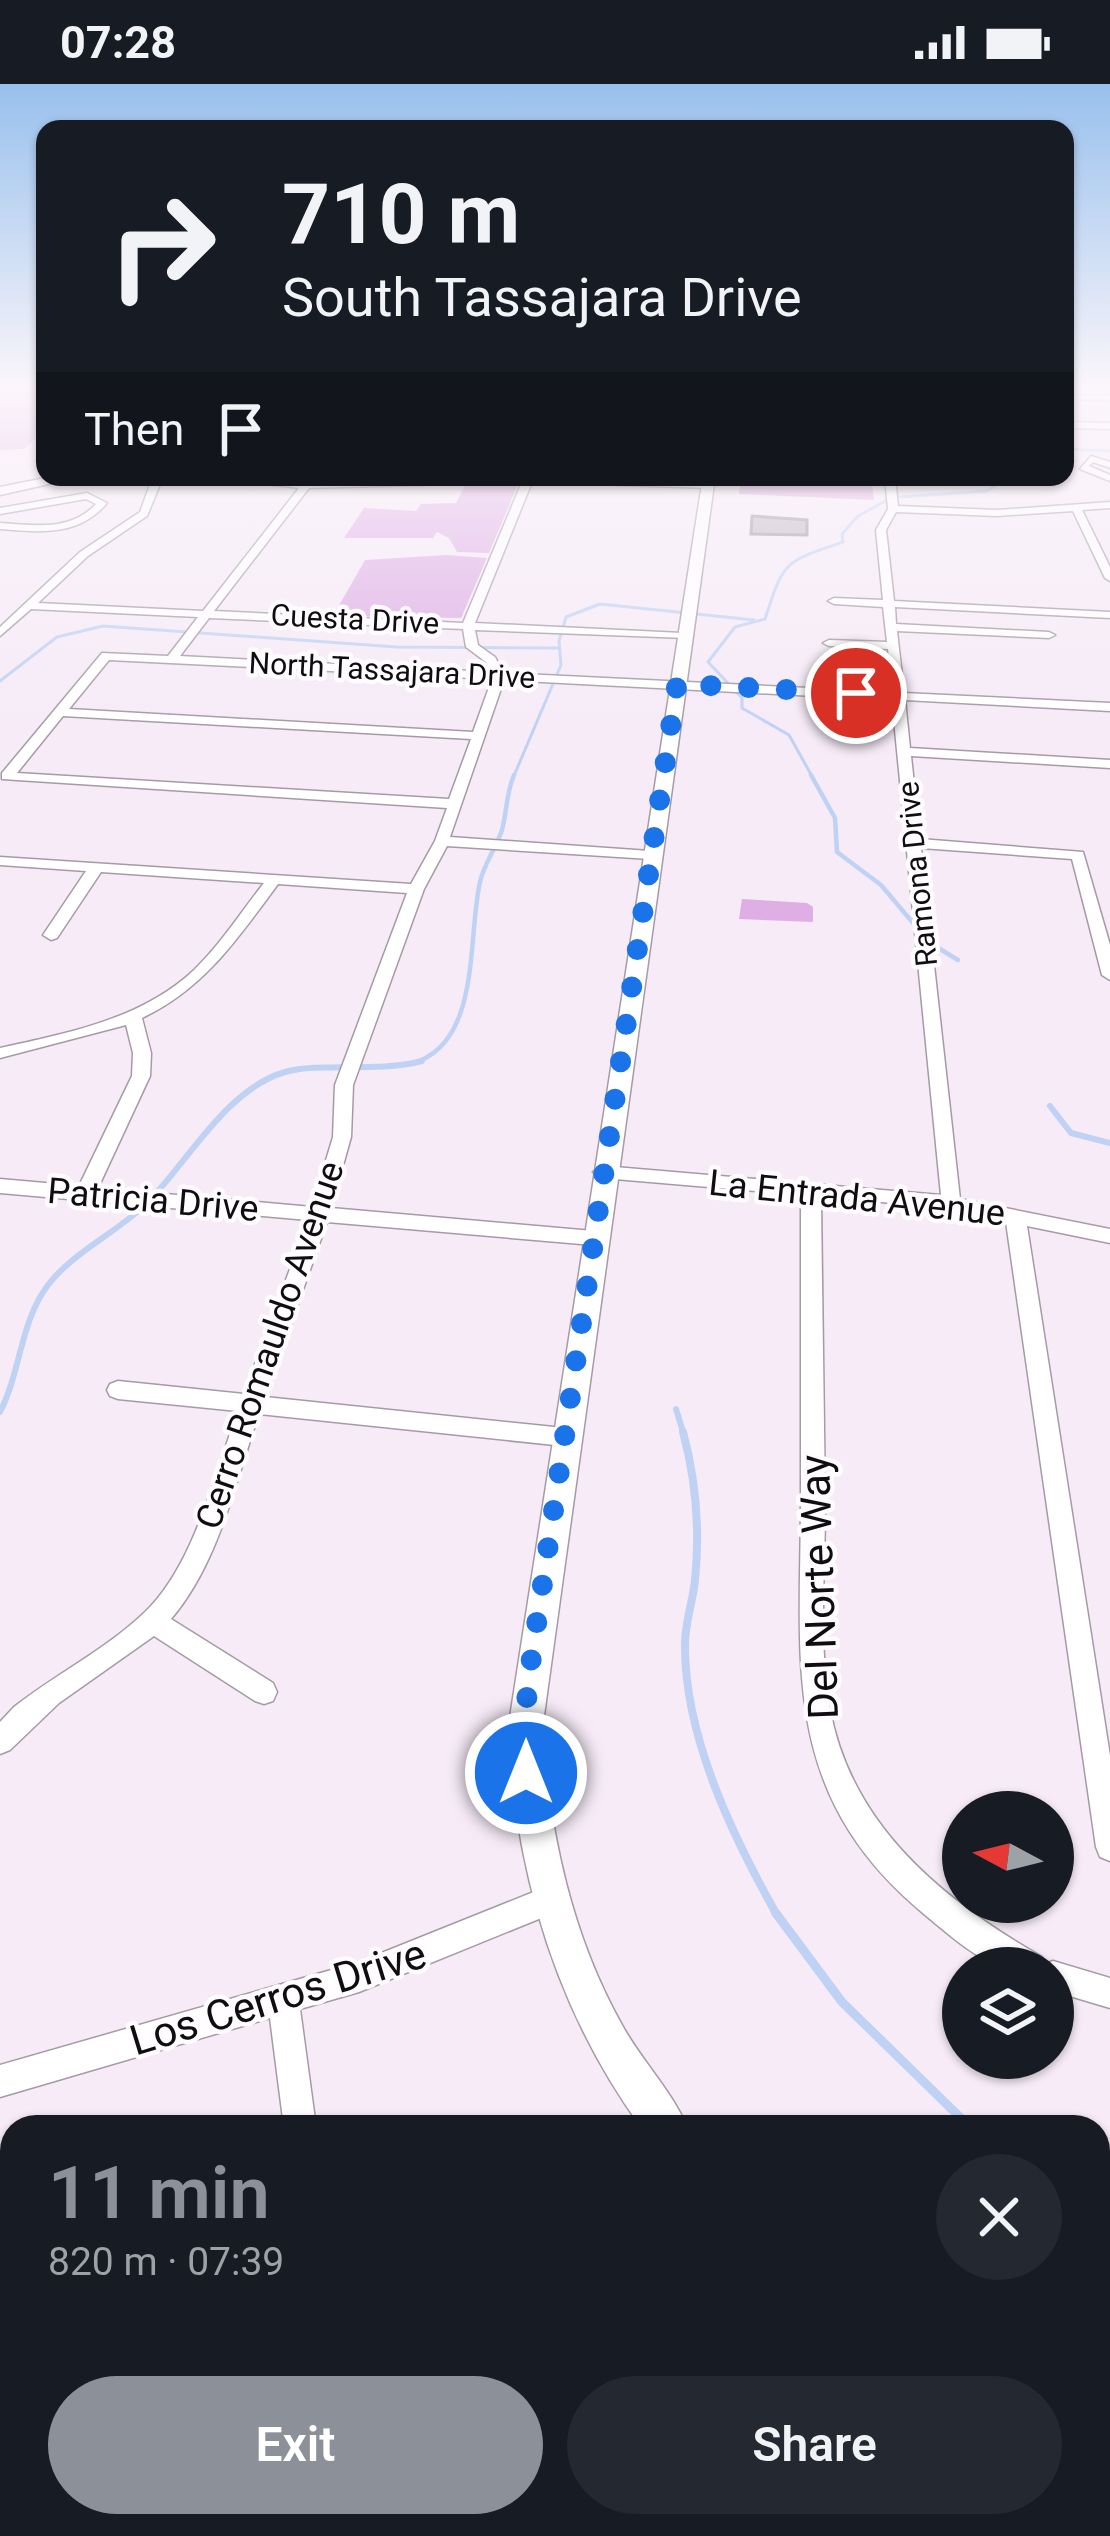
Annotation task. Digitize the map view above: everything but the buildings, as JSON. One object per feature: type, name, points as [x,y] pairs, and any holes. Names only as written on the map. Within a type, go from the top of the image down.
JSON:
[{"type":"street","points":[[0,511],[61,500]]},
{"type":"street","points":[[0,526],[65,529],[90,517],[102,503],[96,500]]},
{"type":"street","points":[[0,633],[6,621],[29,607],[84,554],[137,520],[150,500]]},
{"type":"street","points":[[171,660],[294,500]]},
{"type":"street","points":[[499,676],[491,660],[472,646],[468,626],[520,500]]},
{"type":"street","points":[[659,2115],[582,1983],[550,1900],[531,1818],[525,1730],[593,1238],[705,500]]},
{"type":"street","name":"Ramona Drive","points":[[892,500],[893,509],[881,530],[952,1202]]},
{"type":"street","points":[[1076,505],[1110,578]]},
{"type":"street","points":[[893,509],[1010,513],[1110,505]]},
{"type":"street","points":[[90,517],[137,520]]},
{"type":"street","points":[[834,601],[1110,615]]},
{"type":"street","name":"Cuesta Drive","points":[[29,607],[208,611],[682,636]]},
{"type":"street","points":[[891,627],[1049,635]]},
{"type":"street","points":[[829,643],[893,646]]},
{"type":"street","name":"North Tassajara Drive","points":[[60,712],[106,656],[1110,707]]},
{"type":"street","name":"Cerro Romauldo Avenue","points":[[0,1741],[51,1690],[120,1652],[155,1623],[194,1564],[320,1214],[343,1137],[344,1085],[416,889],[442,842],[499,676]]},
{"type":"street","points":[[455,804],[7,776],[60,712],[479,736]]},
{"type":"street","points":[[904,752],[1110,764]]},
{"type":"street","points":[[442,842],[650,855]]},
{"type":"street","points":[[914,843],[1078,855],[1110,975]]},
{"type":"street","points":[[0,861],[416,889]]},
{"type":"street","points":[[52,935],[97,868]]},
{"type":"street","points":[[0,1053],[78,1035],[132,1014],[196,976],[274,880]]},
{"type":"street","points":[[86,1194],[141,1076],[142,1053],[132,1014]]},
{"type":"street","name":"La Entrada Avenue","points":[[603,1172],[952,1202],[1110,1236]]},
{"type":"street","name":"Del Norte Way","points":[[811,1189],[814,1674],[828,1754],[871,1837],[903,1876],[940,1912],[997,1947]]},
{"type":"street","name":"Patricia Drive","points":[[3,1192],[86,1194],[593,1238]]},
{"type":"street","points":[[1015,1215],[1110,1847]]},
{"type":"street","points":[[118,1390],[564,1437]]},
{"type":"street","points":[[155,1623],[264,1692]]},
{"type":"street","name":"Los Cerros Drive","points":[[0,2080],[380,1969],[550,1900]]},
{"type":"street","points":[[1074,1982],[1110,1993]]},
{"type":"street","points":[[283,2000],[298,2115]]},
{"type":"shaded area","points":[[511,500],[489,553],[457,552],[449,538],[437,532],[433,538],[344,538],[364,508],[416,511],[421,504]]},
{"type":"shaded area","points":[[446,555],[487,558],[461,618],[333,616],[365,560]]},
{"type":"shaded area","points":[[742,899],[807,903],[813,907],[813,922],[739,919]]},
{"type":"waterway","points":[[813,778],[789,735],[742,708],[742,698],[708,662],[735,627],[765,619],[789,566],[843,542],[842,534],[858,516],[886,500]]},
{"type":"waterway","points":[[513,778],[561,665],[559,641],[566,617],[600,604],[754,620]]},
{"type":"waterway","points":[[0,681],[57,637],[103,626],[396,647],[558,648]]},
{"type":"waterway","points":[[414,1062],[433,1053],[449,1036],[460,1013],[480,882],[502,830],[514,775]]},
{"type":"waterway","points":[[811,775],[835,818],[837,852],[881,885],[919,930]]},
{"type":"waterway","points":[[927,941],[958,960]]},
{"type":"waterway","points":[[414,1062],[422,1061]]},
{"type":"waterway","points":[[0,1412],[32,1315],[48,1285],[70,1262],[147,1203],[244,1094],[299,1069],[414,1062]]},
{"type":"waterway","points":[[410,1064],[414,1062]]},
{"type":"waterway","points":[[1050,1106],[1071,1133],[1110,1143]]},
{"type":"waterway","points":[[676,1409],[684,1435]]},
{"type":"waterway","points":[[683,1432],[697,1524],[685,1644],[693,1714],[728,1819],[776,1914]]},
{"type":"waterway","points":[[776,1914],[842,2002],[958,2115]]},
{"type":"route","points":[[526,1773],[527,1688],[677,684],[856,693]]}]
